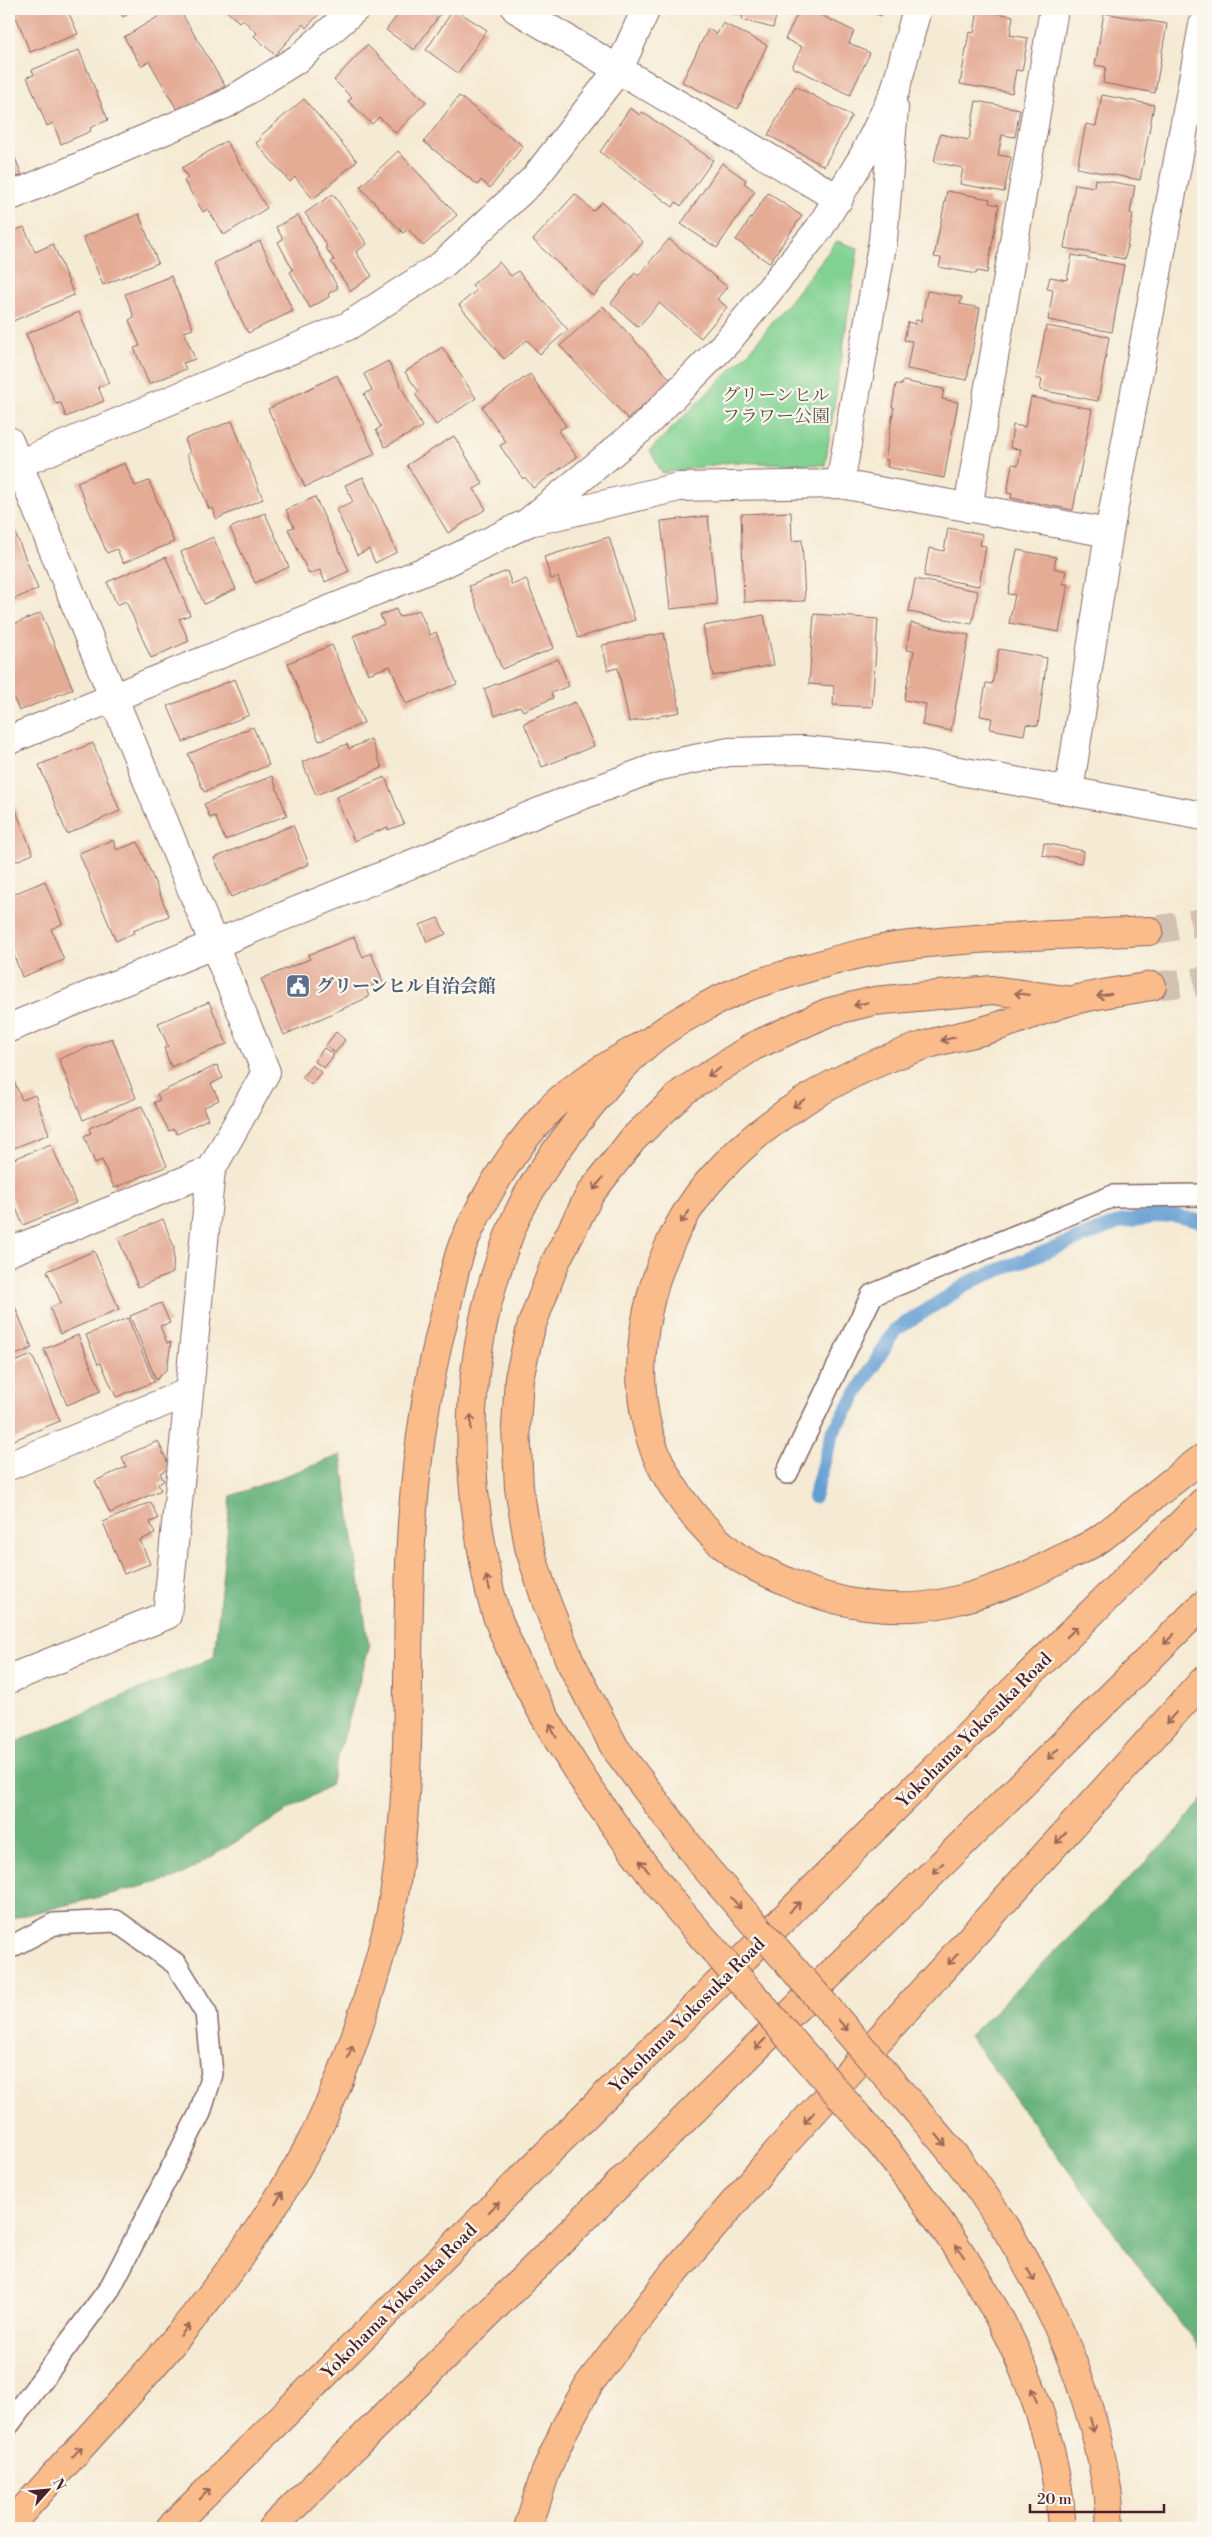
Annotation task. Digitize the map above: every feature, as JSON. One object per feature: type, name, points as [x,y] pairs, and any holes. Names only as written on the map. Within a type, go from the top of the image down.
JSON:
[{"type":"highway","points":[[9,2526],[118,2408],[181,2335],[225,2278],[267,2217],[310,2144],[346,2062],[384,1945],[396,1884],[406,1774],[412,1514],[420,1432],[434,1359],[462,1246],[502,1172],[521,1144],[552,1108],[595,1073],[702,1008],[745,988],[848,957],[908,945],[1149,931]]},
{"type":"highway","points":[[1152,986],[1070,1001],[997,1027],[928,1044],[861,1070],[801,1101],[743,1147],[706,1186],[674,1232],[647,1314],[642,1358],[644,1406],[654,1448],[674,1486],[700,1523],[733,1554],[808,1592],[852,1602],[895,1608],[946,1603],[997,1588],[1050,1565],[1098,1541],[1203,1458]]},
{"type":"highway","points":[[1070,1001],[992,990],[874,1001],[829,1012],[754,1046],[684,1091],[633,1139],[590,1194],[555,1263],[531,1327],[519,1378],[516,1427],[519,1488],[529,1547],[546,1601],[559,1634],[598,1717],[615,1748],[704,1866],[962,2165],[1014,2242],[1070,2355],[1091,2418],[1106,2483],[1110,2528]]},
{"type":"highway","points":[[648,1042],[605,1087],[568,1134],[543,1170],[512,1227],[480,1333],[471,1391],[471,1450],[476,1508],[485,1571],[497,1616],[516,1660],[558,1740],[593,1797],[674,1904],[916,2187],[987,2292],[1038,2405],[1054,2466],[1062,2528]]},
{"type":"highway","name":"Yokohama Yokosuka Road","points":[[170,2528],[1203,1502]]},
{"type":"highway","points":[[272,2528],[1203,1605]]},
{"type":"highway","points":[[528,2528],[546,2474],[565,2428],[589,2384],[672,2276],[778,2152],[1203,1681]]},
{"type":"street","points":[[9,198],[226,104],[299,58],[355,9]]},
{"type":"street","points":[[516,9],[839,199]]},
{"type":"street","points":[[9,1679],[167,1615],[211,1170],[266,1072],[113,697],[12,458],[348,326],[442,266],[534,179],[619,69],[646,9]]},
{"type":"street","points":[[840,484],[883,240],[895,91],[917,9]]},
{"type":"street","points":[[968,508],[1054,9]]},
{"type":"street","points":[[1069,791],[1109,533],[1203,25]]},
{"type":"street","points":[[527,523],[642,428],[727,342],[819,229],[839,199],[864,155],[895,91]]},
{"type":"street","points":[[9,740],[447,562],[527,523],[678,487],[840,484],[1109,533]]},
{"type":"street","points":[[9,1028],[568,800],[660,766],[729,752],[803,750],[888,758],[1203,816]]},
{"type":"street","points":[[9,1252],[211,1170]]},
{"type":"street","points":[[9,1466],[189,1392]]},
{"type":"lane","points":[[787,1473],[872,1294],[1113,1196],[1203,1195]]},
{"type":"lane","points":[[9,1948],[54,1924],[116,1921],[176,1964],[206,2013],[212,2074],[200,2114],[110,2288],[9,2424]]},
{"type":"green space","name":"グリーンヒル フラワー公園","points":[[837,241],[858,248],[825,465],[731,462],[662,473],[650,450],[751,350]]},
{"type":"green space","points":[[341,1455],[369,1648],[330,1785],[176,1878],[9,1919],[9,1745],[214,1657],[231,1496]]},
{"type":"green space","points":[[1203,1798],[1203,2353],[969,2036],[1180,1828]]},
{"type":"building","points":[[9,9],[67,9],[78,34],[30,52],[17,19],[12,20]]},
{"type":"building","points":[[118,9],[137,9],[123,17]]},
{"type":"building","points":[[171,9],[179,9],[225,86],[179,113],[149,61],[141,66],[124,37]]},
{"type":"building","points":[[224,9],[317,9],[321,12],[306,28],[303,24],[275,55],[254,36],[257,33],[242,19],[239,22]]},
{"type":"building","points":[[398,9],[444,9],[414,50],[386,30],[401,11]]},
{"type":"building","points":[[454,9],[487,30],[458,73],[426,50]]},
{"type":"building","points":[[715,9],[778,9],[773,28],[742,20],[743,16]]},
{"type":"building","points":[[800,9],[808,9],[854,31],[849,43],[870,53],[850,95],[792,67],[802,47],[785,39]]},
{"type":"building","points":[[862,9],[884,9],[881,16]]},
{"type":"building","points":[[1145,9],[1171,9],[1170,14]]},
{"type":"building","points":[[978,10],[1013,16],[1010,35],[1028,38],[1022,71],[1016,70],[1012,93],[960,84],[969,32],[974,33]]},
{"type":"building","points":[[1104,13],[1167,24],[1155,93],[1103,83],[1106,67],[1095,65]]},
{"type":"building","points":[[723,23],[767,45],[738,109],[682,82],[708,29],[717,34]]},
{"type":"building","points":[[367,45],[426,102],[396,133],[379,117],[372,124],[348,101],[352,98],[334,80]]},
{"type":"building","points":[[79,50],[108,120],[90,128],[91,131],[61,144],[53,123],[47,126],[27,77],[34,75],[32,70]]},
{"type":"building","points":[[795,86],[852,116],[824,166],[768,135]]},
{"type":"building","points":[[1102,95],[1154,105],[1140,180],[1077,168],[1086,124],[1096,126]]},
{"type":"building","points":[[459,96],[523,146],[490,188],[481,180],[478,185],[424,142]]},
{"type":"building","points":[[304,99],[357,161],[313,199],[295,177],[290,182],[256,143],[261,139],[259,137]]},
{"type":"building","points":[[976,101],[1020,109],[1015,137],[1002,135],[998,155],[1011,157],[1004,192],[960,184],[963,168],[934,162],[940,134],[969,140]]},
{"type":"building","points":[[630,108],[640,115],[642,112],[713,160],[681,206],[676,202],[673,207],[600,152]]},
{"type":"building","points":[[226,141],[267,208],[224,235],[208,209],[203,212],[184,181],[188,178],[182,168]]},
{"type":"building","points":[[9,143],[22,175],[9,180]]},
{"type":"building","points":[[398,151],[457,215],[423,246],[408,229],[403,233],[360,187]]},
{"type":"building","points":[[722,163],[746,180],[744,183],[755,191],[717,248],[681,224]]},
{"type":"building","points":[[1095,179],[1135,186],[1130,213],[1133,214],[1125,259],[1064,248],[1075,184],[1094,187]]},
{"type":"building","points":[[947,191],[990,199],[989,203],[999,205],[987,273],[977,271],[976,274],[939,267],[941,258],[934,257]]},
{"type":"building","points":[[768,193],[802,216],[769,263],[736,240]]},
{"type":"building","points":[[333,194],[367,244],[356,252],[372,276],[351,291],[331,262],[334,260],[325,247],[327,246],[305,213]]},
{"type":"building","points":[[575,194],[593,211],[602,202],[643,242],[593,296],[533,240]]},
{"type":"building","points":[[139,214],[158,263],[103,285],[83,237]]},
{"type":"building","points":[[298,215],[338,288],[328,294],[329,297],[310,308],[290,272],[293,270],[278,242],[283,239],[276,227]]},
{"type":"building","points":[[24,227],[35,252],[53,244],[74,295],[13,321],[9,311],[9,233]]},
{"type":"building","points":[[669,239],[727,287],[717,299],[727,307],[701,338],[659,303],[638,327],[611,303],[635,273],[638,276]]},
{"type":"building","points":[[260,241],[293,311],[248,333],[214,263]]},
{"type":"building","points":[[1072,255],[1124,265],[1112,332],[1048,320],[1053,290],[1047,289],[1050,277],[1067,280]]},
{"type":"building","points":[[499,262],[511,276],[518,271],[568,330],[540,354],[527,340],[504,359],[459,305],[477,290],[472,285]]},
{"type":"building","points":[[171,276],[193,329],[184,332],[195,359],[183,363],[186,369],[149,384],[134,348],[140,346],[129,320],[134,317],[125,294]]},
{"type":"building","points":[[927,291],[962,297],[960,304],[980,308],[967,380],[907,369],[912,341],[904,340],[908,322],[915,324],[916,320],[921,321]]},
{"type":"building","points":[[603,306],[671,380],[628,419],[560,346]]},
{"type":"building","points":[[79,312],[109,383],[98,387],[104,401],[66,417],[61,403],[56,404],[26,334]]},
{"type":"building","points":[[1046,326],[1109,337],[1098,401],[1040,390],[1042,379],[1036,379]]},
{"type":"building","points":[[442,347],[476,398],[436,425],[415,394],[419,392],[405,372]]},
{"type":"building","points":[[388,361],[422,427],[385,447],[376,430],[381,427],[364,394],[372,390],[364,374]]},
{"type":"building","points":[[530,374],[566,426],[558,431],[577,457],[533,488],[525,477],[523,479],[500,446],[506,442],[482,407]]},
{"type":"building","points":[[337,375],[375,454],[305,487],[268,409]]},
{"type":"building","points":[[903,381],[944,389],[942,399],[958,402],[944,478],[887,467],[888,460],[885,460],[896,384],[902,385]]},
{"type":"building","points":[[1031,397],[1092,409],[1073,510],[1011,498],[1012,494],[1007,493],[1012,464],[1018,465],[1021,449],[1010,448],[1013,425],[1025,427]]},
{"type":"building","points":[[232,421],[263,499],[216,519],[213,508],[209,509],[187,454],[190,453],[185,439]]},
{"type":"building","points":[[454,436],[483,484],[474,489],[486,509],[448,533],[407,465]]},
{"type":"building","points":[[125,463],[135,486],[149,481],[174,542],[123,563],[117,549],[107,553],[77,482]]},
{"type":"building","points":[[363,477],[397,552],[375,563],[369,549],[357,555],[336,509],[353,502],[345,485]]},
{"type":"building","points":[[315,497],[349,571],[325,582],[320,570],[309,574],[288,529],[294,527],[286,510]]},
{"type":"building","points":[[791,512],[792,541],[802,540],[805,601],[744,602],[741,514]]},
{"type":"building","points":[[265,513],[289,567],[255,583],[230,528]]},
{"type":"building","points":[[708,516],[717,604],[670,609],[661,521]]},
{"type":"building","points":[[12,525],[38,589],[9,601],[9,527]]},
{"type":"building","points":[[948,528],[982,534],[980,545],[986,546],[979,586],[924,576],[929,548],[944,551]]},
{"type":"building","points":[[213,537],[236,589],[204,604],[181,552]]},
{"type":"building","points":[[609,537],[635,620],[578,638],[558,577],[551,579],[544,557]]},
{"type":"building","points":[[1017,550],[1056,557],[1054,568],[1066,571],[1063,584],[1068,584],[1059,632],[1009,623],[1015,595],[1008,594]]},
{"type":"building","points":[[166,557],[190,615],[179,619],[189,641],[151,658],[126,601],[117,605],[107,582]]},
{"type":"building","points":[[507,571],[512,585],[526,579],[554,648],[502,669],[469,586]]},
{"type":"building","points":[[915,579],[978,591],[972,624],[909,612]]},
{"type":"building","points":[[396,609],[399,617],[419,610],[430,635],[436,632],[457,684],[406,704],[390,666],[368,674],[353,636],[384,624],[380,615]]},
{"type":"building","points":[[41,613],[73,689],[19,711],[9,687],[9,626]]},
{"type":"building","points":[[814,614],[878,619],[872,707],[833,705],[834,686],[809,684]]},
{"type":"building","points":[[764,615],[774,665],[713,676],[703,626]]},
{"type":"building","points":[[911,623],[969,635],[951,731],[922,725],[926,704],[904,700],[914,651],[906,650]]},
{"type":"building","points":[[664,633],[680,712],[629,722],[618,668],[608,670],[602,645]]},
{"type":"building","points":[[332,645],[364,723],[319,741],[288,663]]},
{"type":"building","points":[[999,649],[1047,658],[1038,726],[1026,724],[1024,735],[990,729],[992,718],[980,716],[986,683],[992,684]]},
{"type":"building","points":[[558,659],[569,686],[551,693],[553,698],[523,711],[520,706],[495,716],[484,689]]},
{"type":"building","points":[[235,679],[249,715],[183,742],[168,706]]},
{"type":"building","points":[[575,702],[594,746],[542,767],[524,723]]},
{"type":"building","points":[[253,727],[269,765],[204,792],[188,754]]},
{"type":"building","points":[[371,739],[382,768],[316,795],[302,762],[347,744],[349,749]]},
{"type":"building","points":[[93,743],[120,811],[67,834],[39,765]]},
{"type":"building","points":[[272,776],[287,815],[225,840],[215,816],[210,818],[204,804]]},
{"type":"building","points":[[385,777],[404,824],[388,830],[388,827],[354,841],[336,797]]},
{"type":"building","points":[[9,793],[33,854],[9,864]]},
{"type":"building","points":[[293,825],[309,864],[231,897],[214,858]]},
{"type":"building","points":[[113,840],[117,850],[138,842],[169,916],[133,931],[134,933],[116,941],[79,853]]},
{"type":"building","points":[[1044,843],[1084,851],[1081,863],[1042,855]]},
{"type":"building","points":[[45,881],[62,924],[51,929],[64,960],[22,977],[9,942],[9,896]]},
{"type":"building","points":[[438,918],[446,934],[427,942],[420,925]]},
{"type":"building","points":[[354,937],[363,957],[371,953],[383,981],[366,988],[369,997],[284,1035],[261,979],[310,959],[308,955]]},
{"type":"building","points":[[209,1002],[227,1044],[171,1067],[164,1048],[168,1046],[158,1023]]},
{"type":"building","points":[[336,1032],[345,1040],[335,1053],[326,1045]]},
{"type":"building","points":[[112,1038],[136,1098],[83,1120],[59,1059]]},
{"type":"building","points":[[324,1048],[334,1055],[324,1068],[314,1061]]},
{"type":"building","points":[[217,1065],[223,1078],[211,1084],[219,1100],[203,1108],[208,1119],[177,1134],[174,1129],[169,1131],[154,1102],[160,1100],[157,1094]]},
{"type":"building","points":[[312,1065],[321,1072],[311,1085],[302,1077]]},
{"type":"building","points":[[13,1078],[22,1100],[35,1095],[49,1134],[9,1150],[9,1079]]},
{"type":"building","points":[[142,1106],[167,1166],[114,1188],[102,1160],[95,1163],[84,1136],[91,1133],[89,1128]]},
{"type":"building","points":[[51,1144],[76,1203],[23,1225],[9,1191],[9,1161]]},
{"type":"building","points":[[163,1219],[174,1247],[173,1273],[138,1287],[118,1238]]},
{"type":"building","points":[[94,1251],[119,1309],[60,1334],[50,1308],[61,1303],[47,1271]]},
{"type":"building","points":[[9,1292],[32,1348],[9,1358]]},
{"type":"building","points":[[161,1303],[170,1323],[160,1326],[167,1343],[171,1342],[167,1369],[156,1380],[130,1316]]},
{"type":"building","points":[[128,1318],[154,1382],[116,1397],[101,1363],[98,1364],[86,1335]]},
{"type":"building","points":[[78,1335],[101,1391],[67,1405],[44,1349]]},
{"type":"building","points":[[32,1355],[60,1421],[14,1440],[9,1426],[9,1364]]},
{"type":"building","points":[[158,1441],[170,1468],[160,1473],[164,1481],[158,1484],[161,1490],[110,1513],[95,1481],[126,1467],[122,1457]]},
{"type":"building","points":[[151,1502],[158,1519],[150,1522],[155,1534],[140,1540],[150,1564],[124,1574],[103,1522]]},
{"type":"waterway","points":[[814,1497],[832,1434],[895,1330],[974,1280],[1123,1221],[1172,1215],[1203,1222]]},
{"type":"tunnel","points":[[1149,931],[1203,922]]},
{"type":"tunnel","points":[[1152,986],[1203,981]]},
{"type":"place","name":"グリーンヒル自治会館","points":[[298,986]]}]
